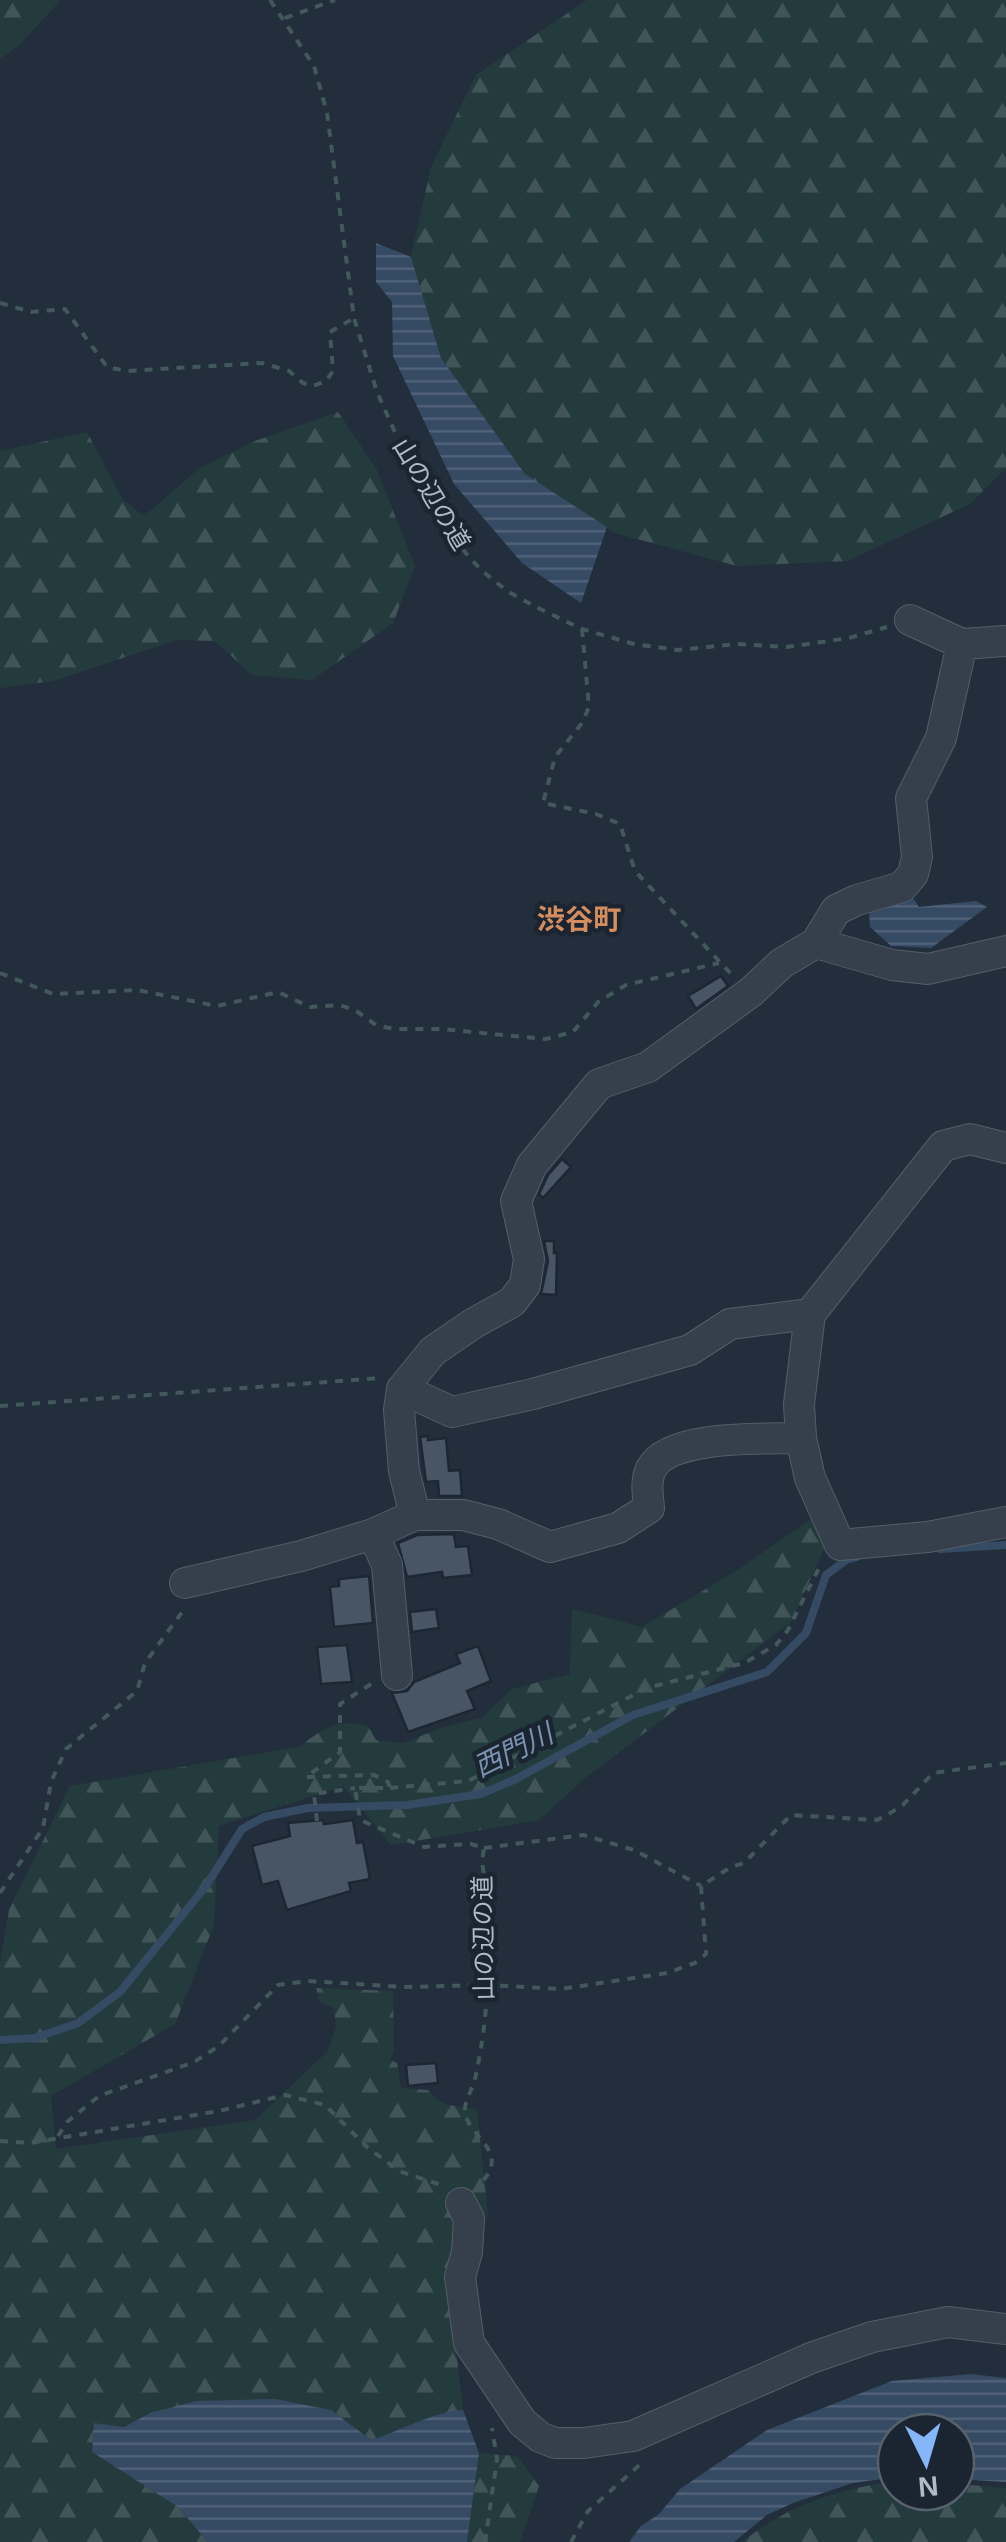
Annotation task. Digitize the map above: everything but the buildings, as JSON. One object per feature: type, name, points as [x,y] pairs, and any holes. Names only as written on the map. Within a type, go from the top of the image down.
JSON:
[{"type":"street","points":[[910,620],[962,644],[1006,641]]},
{"type":"street","points":[[416,1515],[404,1471],[399,1410],[402,1389],[433,1351],[512,1302],[525,1285],[529,1259],[516,1201],[532,1165],[599,1084],[648,1067],[751,992],[782,963],[816,943],[836,910],[902,888],[913,874],[916,856],[912,798],[941,738],[962,644]]},
{"type":"street","points":[[816,943],[892,965],[928,969],[1006,951]]},
{"type":"street","points":[[1006,1148],[970,1139],[944,1146],[810,1314],[799,1404],[801,1438],[810,1478],[840,1545],[928,1537],[1006,1522]]},
{"type":"street","points":[[402,1389],[452,1412],[533,1394],[690,1350],[730,1324],[810,1314]]},
{"type":"street","points":[[185,1584],[301,1556],[373,1534],[416,1515],[462,1515],[498,1524],[550,1547],[618,1528],[649,1508],[647,1482],[651,1467],[663,1454],[730,1439],[801,1438]]},
{"type":"street","points":[[373,1534],[387,1565],[397,1675]]},
{"type":"street","points":[[461,2203],[469,2219],[467,2252],[460,2277],[469,2343],[522,2422],[555,2443],[584,2444],[633,2436],[811,2358],[872,2338],[948,2322],[1006,2329]]},
{"type":"path","name":"山の辺の道","points":[[270,0],[314,66],[327,113],[354,318],[377,392],[456,542],[481,570],[507,591],[582,629],[634,644],[678,650],[737,644],[788,647],[849,638],[910,620]]},
{"type":"path","points":[[285,18],[335,0]]},
{"type":"path","points":[[0,303],[31,312],[65,309],[107,367],[128,370],[262,362],[289,371],[313,386],[326,381],[333,371],[330,332],[354,318]]},
{"type":"path","points":[[0,974],[53,994],[137,990],[217,1006],[278,992],[310,1007],[339,1005],[355,1010],[376,1025],[394,1029],[441,1029],[546,1040],[573,1032],[598,1002],[626,985],[719,962],[635,872],[620,824],[596,814],[544,803],[555,756],[582,723],[589,707],[582,629]]},
{"type":"path","points":[[0,1406],[377,1376],[402,1389]]},
{"type":"path","points":[[316,1819],[314,1794],[468,1781],[647,1688],[744,1663],[776,1646],[823,1560],[840,1545]]},
{"type":"path","points":[[0,1893],[42,1828],[50,1782],[66,1749],[137,1691],[145,1663],[185,1612],[185,1584]]},
{"type":"path","points":[[390,1788],[388,1782],[374,1775],[306,1777],[340,1752],[340,1711],[346,1698],[397,1675]]},
{"type":"path","points":[[701,1886],[731,1866],[744,1863],[791,1815],[877,1820],[902,1807],[933,1773],[1006,1763]]},
{"type":"path","name":"山の辺の道","points":[[356,1790],[358,1817],[373,1828],[424,1847],[471,1844],[484,1848],[488,1985],[475,2081],[465,2108],[469,2123],[485,2142],[491,2160],[487,2176],[461,2203]]},
{"type":"path","points":[[484,1848],[583,1834],[634,1850],[701,1886]]},
{"type":"path","points":[[58,2136],[67,2122],[100,2096],[194,2062],[219,2046],[278,1985],[307,1982],[561,1989],[667,1972],[695,1963],[706,1954],[701,1886]]},
{"type":"path","points":[[0,2141],[30,2143],[285,2095],[326,2105],[367,2147],[399,2171],[440,2184],[461,2203]]},
{"type":"path","points":[[485,2542],[497,2459],[491,2424]]},
{"type":"path","points":[[571,2542],[588,2511],[644,2461]]},
{"type":"green space","points":[[0,0],[61,0],[19,45],[0,59]]},
{"type":"green space","points":[[587,0],[1006,0],[1006,468],[970,504],[847,561],[737,566],[615,533],[525,474],[441,358],[411,257],[431,167],[476,75]]},
{"type":"green space","points":[[338,412],[377,470],[415,566],[393,623],[312,680],[252,675],[215,641],[177,640],[53,681],[0,688],[0,451],[87,432],[123,500],[144,516],[200,468],[255,441]]},
{"type":"green space","points":[[813,1518],[828,1540],[791,1622],[585,1778],[539,1820],[391,1845],[343,1786],[219,1826],[214,1925],[175,2024],[51,2096],[56,2149],[255,2120],[328,2051],[336,2027],[334,2008],[320,2002],[316,1988],[393,1991],[394,2050],[390,2060],[397,2063],[401,2088],[428,2090],[443,2103],[477,2109],[488,2215],[447,2272],[463,2410],[371,2440],[331,2410],[150,2413],[123,2427],[95,2423],[92,2452],[178,2507],[208,2542],[0,2542],[0,1963],[9,1910],[70,1786],[299,1747],[339,1724],[368,1726],[376,1740],[403,1743],[482,1718],[512,1689],[570,1674],[572,1609],[642,1627],[736,1571]]},
{"type":"green space","points":[[479,2453],[517,2456],[539,2486],[520,2542],[467,2542]]},
{"type":"green space","points":[[876,2485],[876,2512],[976,2512],[976,2486],[1006,2488],[1006,2542],[742,2542],[776,2519],[849,2490]]},
{"type":"water","points":[[376,243],[411,257],[441,358],[525,474],[607,527],[581,603],[522,563],[454,484],[393,356],[392,302],[376,282]]},
{"type":"water","points":[[913,898],[919,907],[976,901],[987,907],[931,948],[891,946],[870,927],[869,911]]},
{"type":"water","points":[[971,2374],[1006,2378],[1006,2482],[976,2480],[976,2412],[876,2412],[876,2480],[853,2483],[793,2503],[767,2515],[734,2542],[629,2542],[680,2489],[767,2430],[892,2381]]},
{"type":"water","points":[[275,2399],[331,2410],[371,2440],[430,2417],[463,2410],[479,2453],[467,2542],[208,2542],[178,2507],[92,2452],[94,2423],[124,2427],[150,2413],[197,2401]]},
{"type":"waterway","name":"西門川","points":[[940,1549],[1006,1545]]},
{"type":"waterway","name":"西門川","points":[[0,2040],[35,2038],[78,2023],[120,1992],[206,1886],[242,1829],[264,1817],[308,1808],[407,1805],[481,1794],[633,1715],[767,1672],[806,1633],[826,1575],[857,1557]]},
{"type":"district","name":"渋谷町","points":[[579,919]]}]
